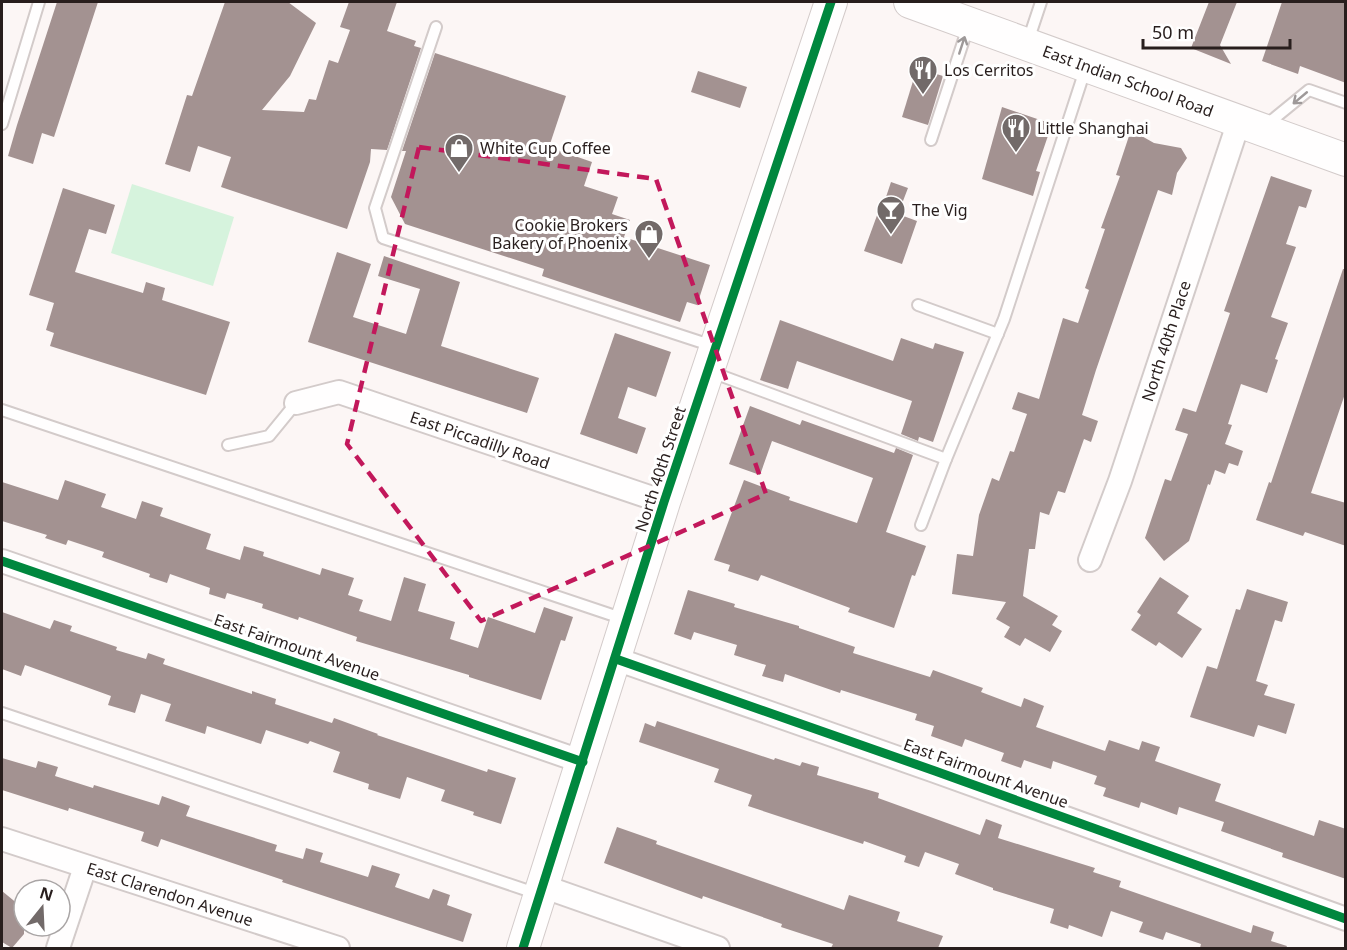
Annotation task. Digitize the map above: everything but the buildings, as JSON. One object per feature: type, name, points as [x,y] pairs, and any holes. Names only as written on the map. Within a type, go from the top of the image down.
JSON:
[{"type":"main road","name":"North 40th Street","points":[[523,948],[664,502],[831,2]]},
{"type":"main road","name":"East Indian School Road","points":[[910,2],[1346,160]]},
{"type":"street","name":"North 40th Place","points":[[1090,560],[1250,126]]},
{"type":"street","name":"East Piccadilly Road","points":[[296,403],[339,392],[664,502]]},
{"type":"street","name":"East Fairmount Avenue","points":[[2,561],[583,762]]},
{"type":"street","name":"East Fairmount Avenue","points":[[616,659],[1346,919]]},
{"type":"street","name":"East Clarendon Avenue","points":[[2,839],[338,948]]},
{"type":"street","points":[[58,948],[85,867]]},
{"type":"street","points":[[541,890],[718,948]]},
{"type":"lane","points":[[2,124],[39,2]]},
{"type":"lane","points":[[1027,44],[1041,2]]},
{"type":"lane","points":[[931,140],[970,23]]},
{"type":"lane","points":[[436,27],[375,208],[383,238],[712,359],[946,459]]},
{"type":"lane","points":[[921,525],[1004,319],[1087,66]]},
{"type":"lane","points":[[1250,126],[1309,90],[1346,103]]},
{"type":"lane","points":[[918,304],[998,334]]},
{"type":"lane","points":[[228,445],[269,436],[296,403]]},
{"type":"lane","points":[[2,410],[628,620]]},
{"type":"lane","points":[[2,713],[541,890]]},
{"type":"highlighted area","points":[[419,147],[656,179],[766,494],[481,621],[347,444]]},
{"type":"green space","points":[[132,184],[234,217],[213,286],[111,253]]},
{"type":"cycle path","points":[[523,948],[664,502],[831,2]]},
{"type":"cycle path","points":[[2,561],[583,762]]},
{"type":"cycle path","points":[[616,659],[1346,919]]},
{"type":"place","name":"Los Cerritos","points":[[923,96]]},
{"type":"place","name":"Little Shanghai","points":[[1016,154]]},
{"type":"place","name":"White Cup Coffee","points":[[459,174]]},
{"type":"place","name":"The Vig","points":[[891,236]]},
{"type":"place","name":"Cookie Brokers Bakery of Phoenix","points":[[649,260]]}]
